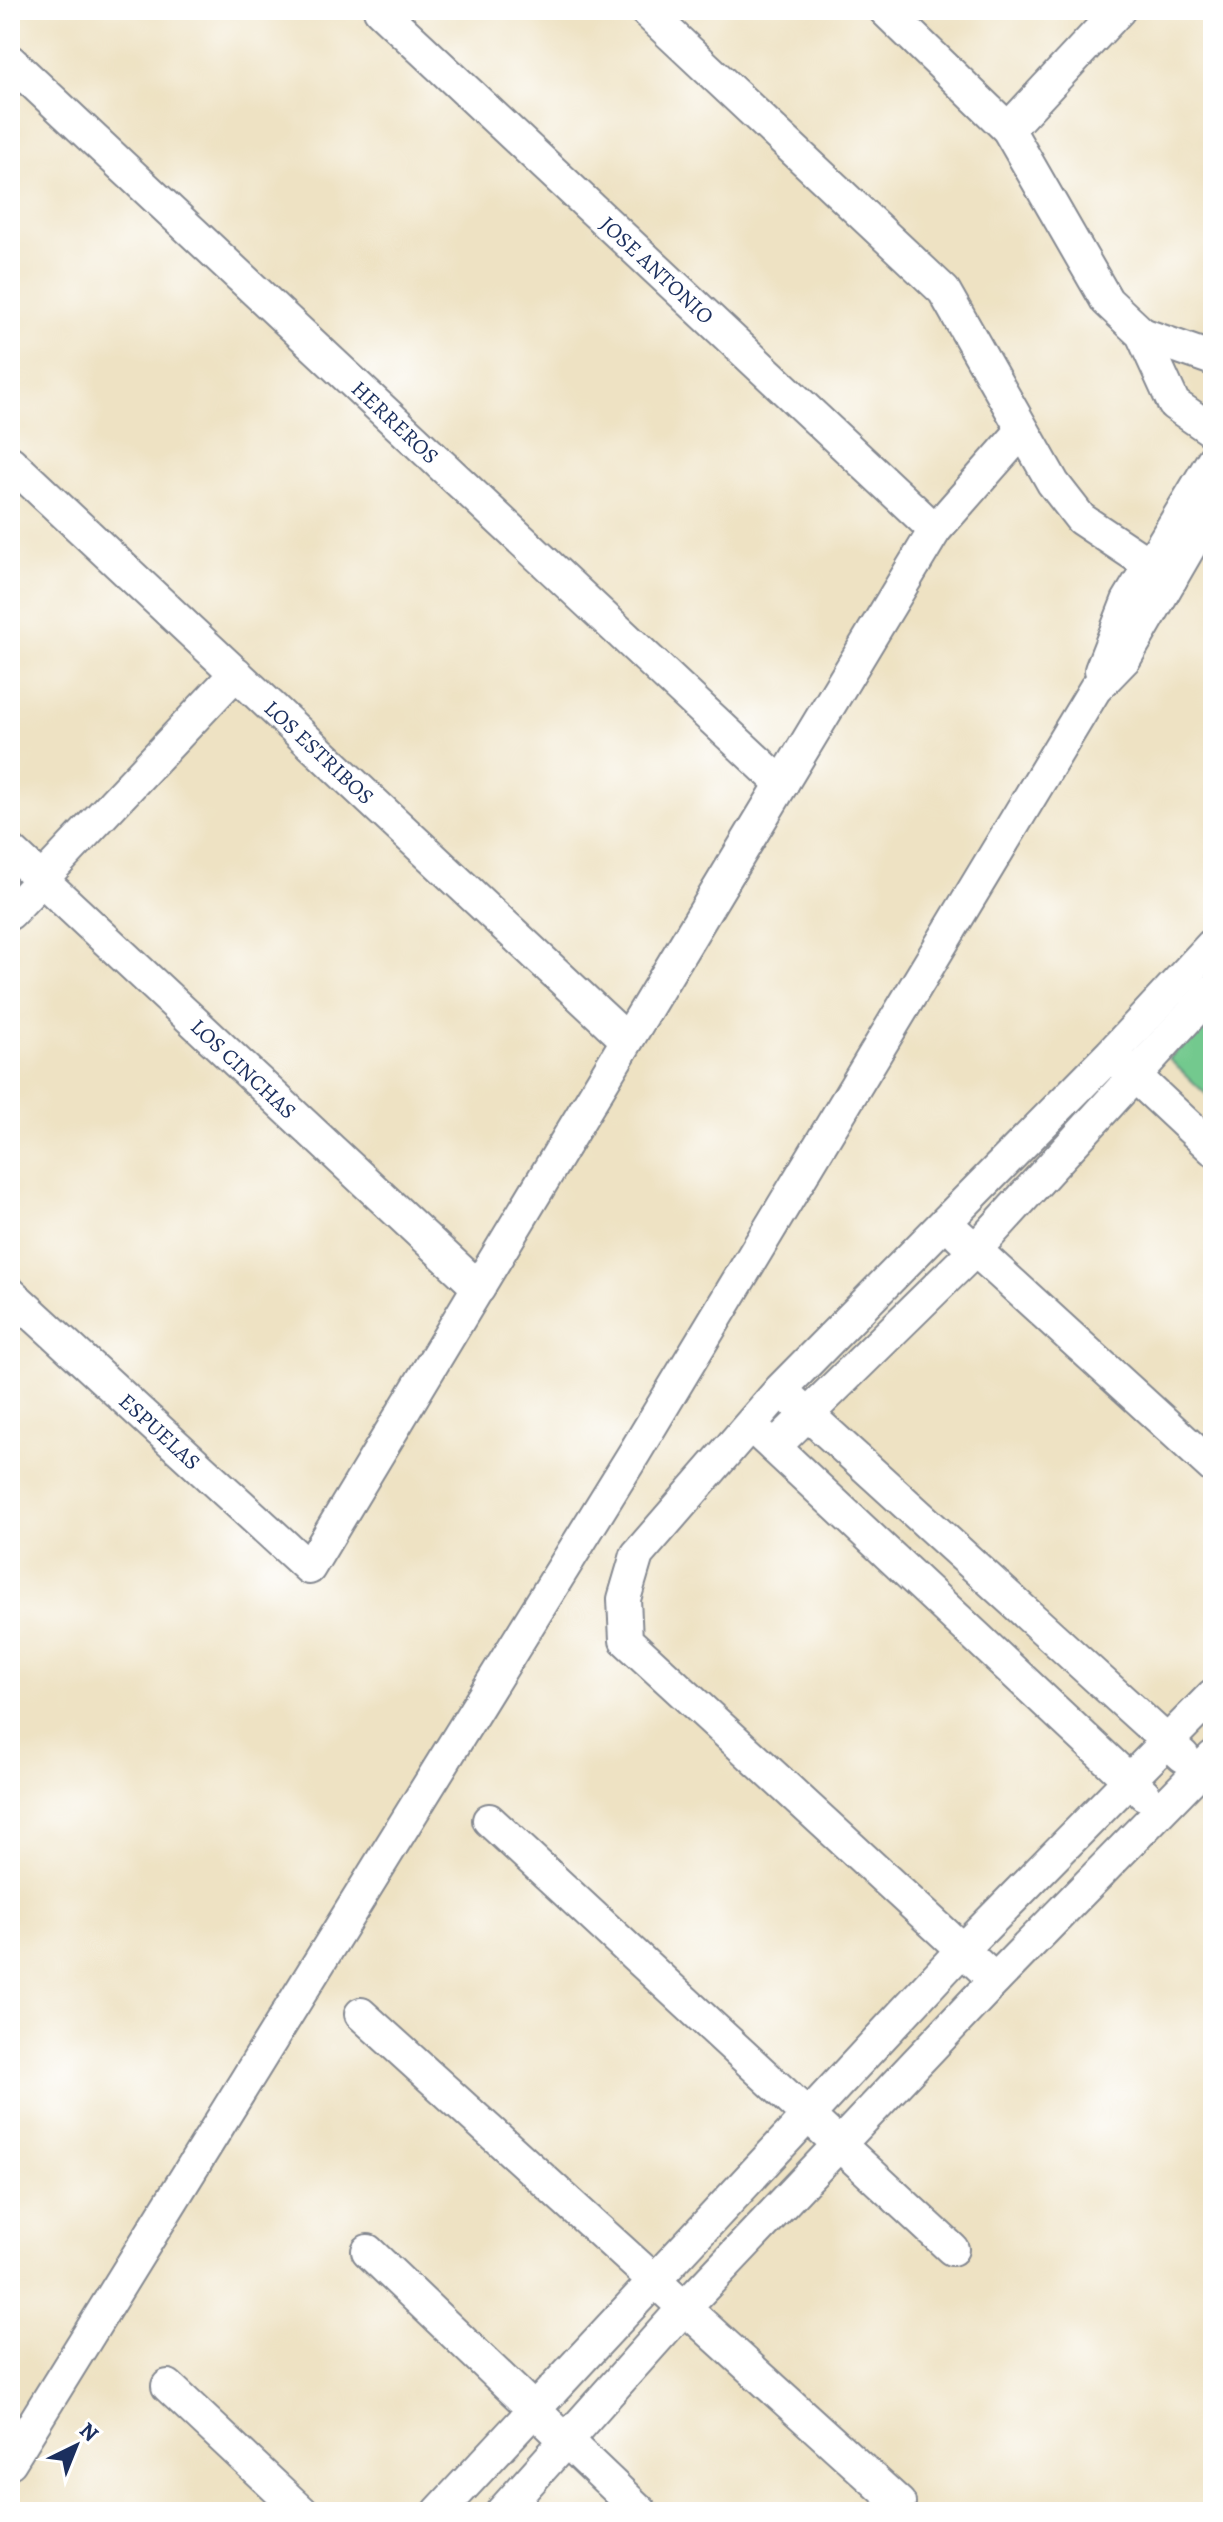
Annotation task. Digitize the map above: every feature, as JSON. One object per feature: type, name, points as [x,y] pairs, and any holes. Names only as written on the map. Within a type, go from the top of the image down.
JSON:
[{"type":"street","name":"JOSE ANTONIO","points":[[380,10],[935,530]]},
{"type":"street","points":[[645,10],[944,291],[1053,483],[1081,519],[1160,572]]},
{"type":"street","points":[[885,10],[1008,129],[1107,301],[1142,334],[1174,404],[1213,431]]},
{"type":"street","points":[[1008,129],[1119,10]]},
{"type":"street","name":"HERREROS","points":[[10,61],[782,784]]},
{"type":"street","points":[[1142,334],[1213,359]]},
{"type":"street","points":[[479,1288],[935,530],[1022,431]]},
{"type":"street","points":[[10,2462],[635,1452],[1095,689],[1125,658],[1160,572],[1213,460]]},
{"type":"street","name":"LOS ESTRIBOS","points":[[10,462],[627,1040]]},
{"type":"street","points":[[1160,572],[1213,506]]},
{"type":"street","points":[[10,913],[236,673]]},
{"type":"street","name":"LOS CINCHAS","points":[[10,850],[479,1288]]},
{"type":"street","points":[[995,1980],[626,1640],[624,1599],[637,1555],[780,1390],[1111,1054],[1213,944]]},
{"type":"street","points":[[774,1447],[975,1250],[1213,990]]},
{"type":"street","points":[[1111,1054],[1213,1149]]},
{"type":"street","points":[[945,1222],[1213,1467]]},
{"type":"street","name":"ESPUELAS","points":[[10,1293],[309,1568],[479,1288]]},
{"type":"street","points":[[502,2512],[684,2308],[1160,1808],[1206,1764],[1167,1742],[780,1390]]},
{"type":"street","points":[[750,1424],[1160,1808]]},
{"type":"street","points":[[934,1599],[969,1562]]},
{"type":"street","points":[[439,2512],[656,2283],[963,1949],[1213,1695]]},
{"type":"street","points":[[489,1820],[952,2249]]},
{"type":"street","points":[[361,2014],[899,2503]]},
{"type":"street","points":[[368,2251],[641,2512]]},
{"type":"street","points":[[168,2386],[302,2512]]},
{"type":"green space","points":[[1213,1011],[1213,1101],[1169,1059]]}]
